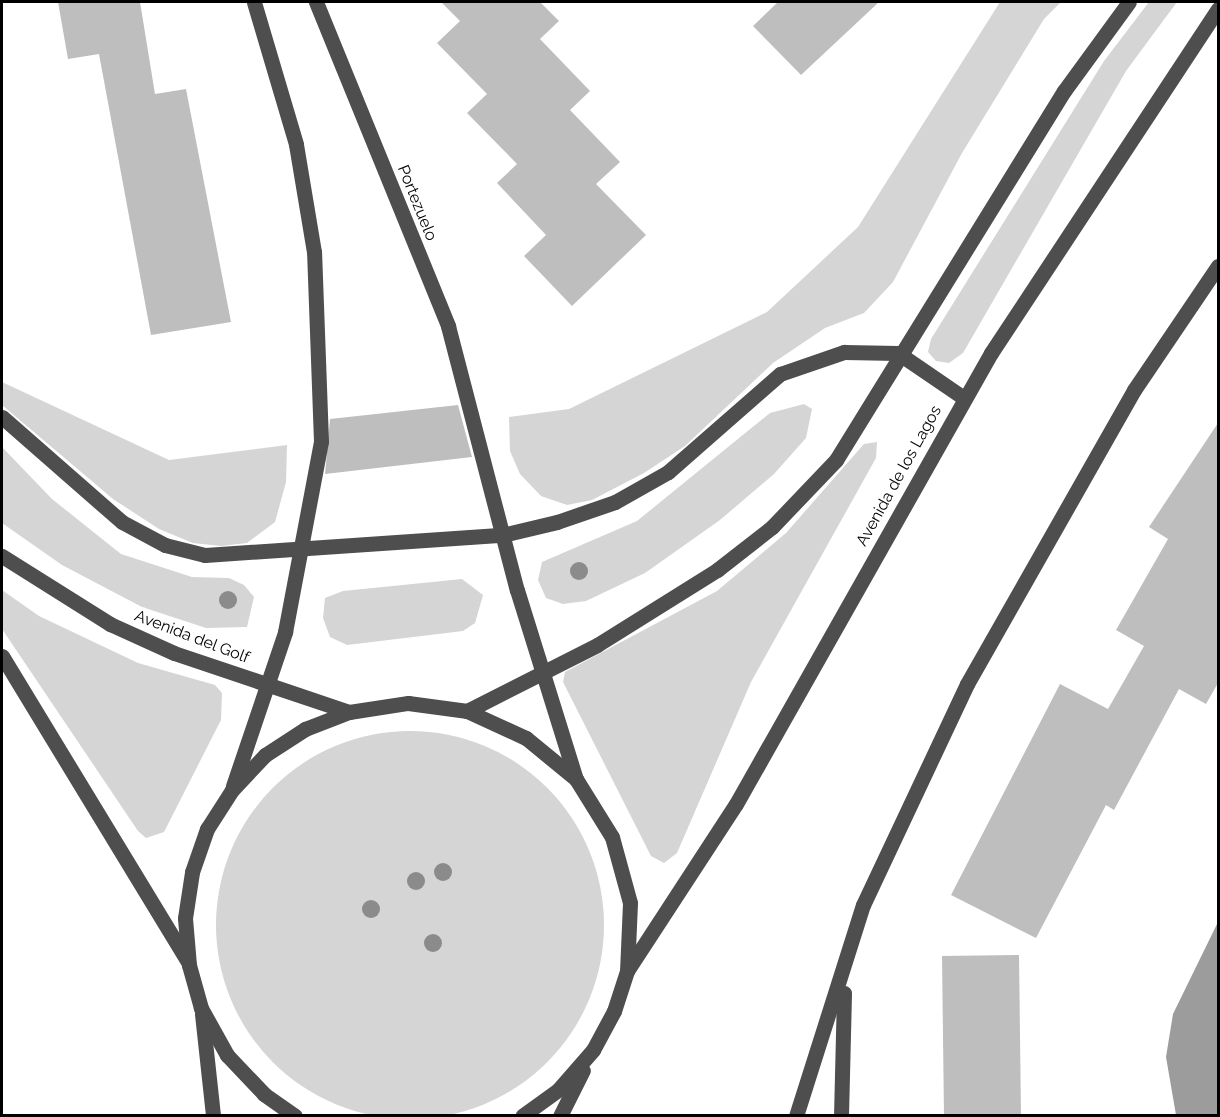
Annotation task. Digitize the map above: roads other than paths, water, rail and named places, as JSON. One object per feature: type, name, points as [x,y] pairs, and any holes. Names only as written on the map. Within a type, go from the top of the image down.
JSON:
[{"type":"street","points":[[232,790],[285,632],[321,441],[314,252],[296,144],[254,2]]},
{"type":"street","name":"Portezuelo","points":[[316,2],[448,326],[501,535],[576,779]]},
{"type":"street","points":[[467,711],[543,672],[697,582],[772,527],[836,460],[897,353],[1064,91],[1129,2]]},
{"type":"street","name":"Avenida de los Lagos","points":[[627,971],[736,804],[964,398],[1218,9]]},
{"type":"street","points":[[796,1116],[863,905],[967,684],[1134,390],[1218,266]]},
{"type":"street","points":[[2,417],[122,522],[165,545],[205,555],[301,552],[501,535],[615,501],[668,472],[780,374],[805,362],[844,352],[897,353],[964,398]]},
{"type":"street","name":"Avenida del Golf","points":[[2,555],[110,624],[349,712]]},
{"type":"street","points":[[2,656],[189,965]]},
{"type":"street","points":[[213,1116],[201,1008],[189,965],[185,918],[192,872],[207,829],[232,790],[265,755],[304,729],[349,712],[408,703],[467,711],[526,738],[576,779],[612,837],[627,892],[627,971],[593,1050],[560,1116]]},
{"type":"street","points":[[841,1116],[846,964]]},
{"type":"street","points":[[201,1008],[227,1055],[264,1094],[295,1116]]},
{"type":"street","points":[[522,1116],[558,1090],[593,1050]]}]
